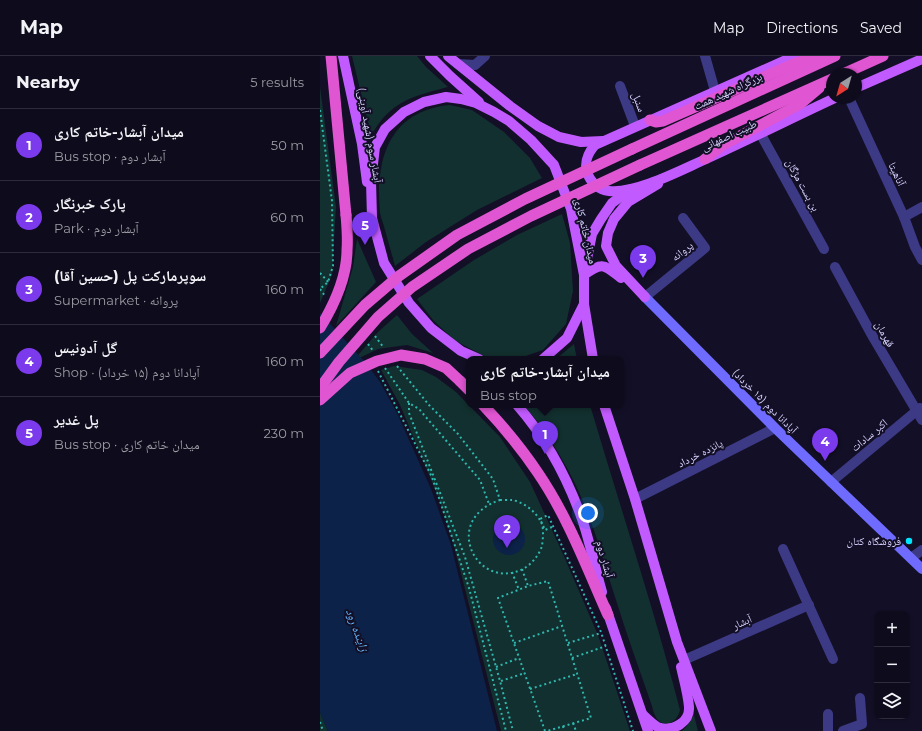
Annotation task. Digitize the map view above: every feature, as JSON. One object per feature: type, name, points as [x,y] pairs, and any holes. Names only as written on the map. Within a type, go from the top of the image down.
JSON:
[{"type":"highway","points":[[320,328],[330,311],[342,283],[347,251],[346,215],[331,56]]},
{"type":"highway","points":[[856,68],[883,56]]},
{"type":"highway","points":[[650,120],[656,122],[663,121],[796,63],[830,58]]},
{"type":"highway","name":"بزرگراه شهید همت","points":[[320,353],[365,305],[393,281],[458,235],[525,199],[830,58]]},
{"type":"highway","points":[[320,388],[339,362],[378,317],[412,287],[468,249],[531,216],[826,81]]},
{"type":"highway","points":[[705,159],[723,144],[800,104],[826,82]]},
{"type":"highway","points":[[320,400],[350,373],[377,361],[401,355],[425,358],[446,368],[466,387]]},
{"type":"highway","points":[[486,408],[510,436],[539,474],[563,516],[608,615]]},
{"type":"main road","name":"آبشار سوم (شهید آوینی)","points":[[343,56],[362,144],[372,218]]},
{"type":"main road","points":[[430,56],[485,108]]},
{"type":"main road","points":[[448,56],[510,106],[538,126],[559,137],[581,142],[603,141]]},
{"type":"main road","points":[[631,189],[609,191],[597,186],[588,176],[586,168],[587,159],[590,151],[595,145],[795,56]]},
{"type":"main road","points":[[862,85],[922,59]]},
{"type":"main road","name":"میدان خاتم کاری","points":[[472,356],[461,351],[431,328],[409,303],[384,263],[372,218],[371,181],[376,147],[385,129],[404,112],[424,102],[446,97],[476,103],[509,121],[531,140],[554,165],[572,209],[584,275],[584,304],[567,338],[547,356]]},
{"type":"main road","name":"طبیب اصفهانی","points":[[631,189],[674,174],[826,102]]},
{"type":"main road","points":[[645,297],[616,266],[606,246],[608,233],[614,219],[628,202],[674,174]]},
{"type":"main road","points":[[584,275],[592,234],[612,203],[631,189]]},
{"type":"main road","points":[[584,275],[595,267],[605,266],[645,297]]},
{"type":"main road","name":"آپادانا دوم (۱۵ خرداد)","points":[[645,297],[775,428],[922,569]]},
{"type":"main road","points":[[584,304],[593,356]]},
{"type":"main road","points":[[461,351],[467,356]]},
{"type":"main road","name":"آبشار دوم","points":[[519,408],[549,447],[568,484],[582,520],[608,615],[648,731]]},
{"type":"main road","points":[[605,408],[635,499],[677,642],[711,731]]},
{"type":"main road","points":[[641,713],[659,728],[670,730],[680,726],[687,718],[689,708],[677,642]]},
{"type":"street","points":[[458,64],[475,65],[486,56]]},
{"type":"street","points":[[705,56],[715,91]]},
{"type":"street","name":"سنبل","points":[[620,86],[635,126]]},
{"type":"street","name":"آناهیتا","points":[[852,104],[904,217],[915,247],[922,260]]},
{"type":"street","name":"بن بست مژگان","points":[[760,133],[824,249]]},
{"type":"street","points":[[904,217],[922,207]]},
{"type":"street","name":"پروانه","points":[[645,297],[705,248],[683,218]]},
{"type":"street","name":"قهرمان","points":[[835,266],[873,337],[919,409],[922,420]]},
{"type":"street","name":"اکبر سادات","points":[[831,482],[919,409]]},
{"type":"street","name":"پانزده خرداد","points":[[635,499],[775,428]]},
{"type":"street","points":[[783,549],[833,659]]},
{"type":"street","points":[[911,558],[922,550]]},
{"type":"street","name":"آبشار","points":[[684,660],[809,606]]},
{"type":"street","points":[[843,731],[862,724],[860,698]]},
{"type":"street","points":[[828,714],[828,731]]},
{"type":"path","points":[[320,110],[332,201],[333,266],[328,282],[320,289]]},
{"type":"path","points":[[320,273],[332,287]]},
{"type":"path","points":[[370,331],[385,348]]},
{"type":"path","points":[[394,361],[429,405],[458,434],[493,479],[500,500]]},
{"type":"path","points":[[381,376],[432,477],[469,588],[506,731]]},
{"type":"path","points":[[489,504],[480,480],[419,409],[409,403],[409,413],[465,557],[513,731]]},
{"type":"path","points":[[552,526],[545,530],[542,523],[534,512],[524,504],[512,500],[500,500],[489,504],[479,511],[472,521],[469,532],[470,545],[474,556],[483,565],[493,571],[505,573],[522,569],[528,566],[536,558],[542,546],[543,534],[542,523],[540,519],[548,516],[601,632],[633,731]]},
{"type":"path","points":[[522,569],[528,586]]},
{"type":"path","points":[[512,572],[519,590]]},
{"type":"path","points":[[548,581],[592,718],[546,731],[498,598],[528,586],[548,581]]},
{"type":"path","points":[[514,643],[562,626]]},
{"type":"path","points":[[568,643],[601,632]]},
{"type":"path","points":[[572,658],[606,646]]},
{"type":"path","points":[[496,667],[519,658]]},
{"type":"path","points":[[500,681],[525,673]]},
{"type":"path","points":[[530,689],[578,674]]},
{"type":"path","points":[[320,722],[324,731]]},
{"type":"path","points":[[573,724],[576,731]]},
{"type":"path","points":[[563,726],[564,731]]},
{"type":"green space","points":[[352,56],[417,56],[426,67],[448,87],[416,96],[401,103],[385,115],[371,135]]},
{"type":"green space","points":[[320,87],[336,207],[332,275],[320,303]]},
{"type":"green space","points":[[450,105],[472,110],[504,132],[530,158],[542,178],[477,210],[426,242],[395,266],[380,213],[380,174],[384,157],[390,141],[400,128],[413,117],[429,109]]},
{"type":"green space","points":[[562,214],[570,243],[573,291],[566,324],[543,350],[526,356],[484,356],[454,340],[433,320],[417,299],[474,260],[517,235]]},
{"type":"green space","points":[[357,239],[376,282],[336,326],[353,267]]},
{"type":"green space","points":[[397,315],[412,334],[433,353],[407,345],[378,349],[353,361],[378,332]]},
{"type":"green space","points":[[574,344],[576,356],[560,356]]},
{"type":"green space","points":[[394,366],[422,370],[436,377],[456,392],[466,402],[466,408],[472,408],[500,437],[530,482],[563,554],[598,635],[630,731],[501,731],[453,542],[439,499],[400,405],[381,370]]},
{"type":"green space","points":[[527,408],[591,408],[648,596],[680,710],[675,720],[672,722],[665,724],[661,723],[654,714],[594,529],[584,504],[562,459],[535,418]]},
{"type":"green space","points":[[320,712],[328,731],[320,731]]},
{"type":"green space","points":[[694,715],[698,731],[682,731],[687,726]]},
{"type":"water","name":"زاینده رود","points":[[320,313],[366,363],[380,382],[397,413],[431,489],[451,545],[497,731],[328,731],[320,712]]},
{"type":"water","points":[[506,523],[512,523],[521,527],[525,539],[521,551],[512,555],[506,555],[497,551],[493,542],[493,536],[497,527]]},
{"type":"place","name":"پل غدیر","points":[[365,245]]},
{"type":"place","name":"سوپرمارکت پل (حسین آقا)","points":[[643,278]]},
{"type":"place","name":"میدان آبشار-خاتم کاری","points":[[545,454]]},
{"type":"place","name":"گل آدونیس","points":[[825,461]]},
{"type":"place","name":"فروشگاه کتان","points":[[909,541]]},
{"type":"place","name":"پارک خبرنگار","points":[[507,548]]}]
